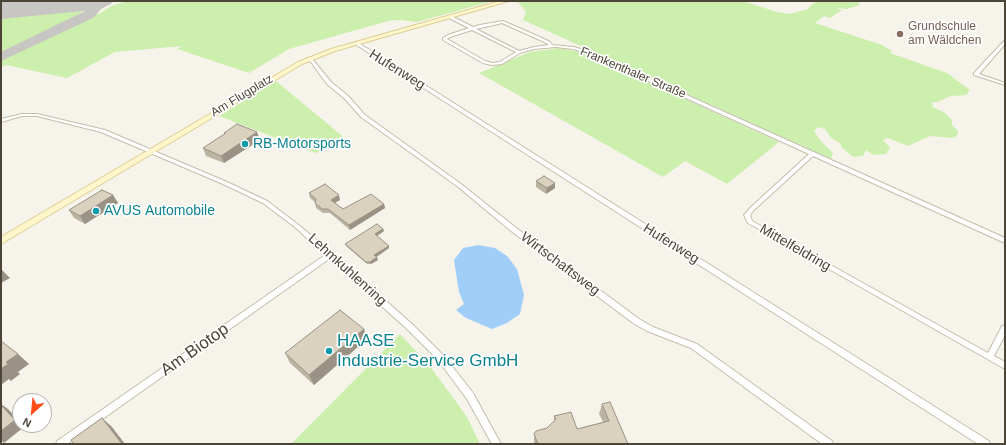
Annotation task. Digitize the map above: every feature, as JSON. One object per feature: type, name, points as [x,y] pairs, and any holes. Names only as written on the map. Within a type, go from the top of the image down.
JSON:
[{"type":"street","name":"Am Flugplatz","points":[[1,241],[280,74],[308,59],[356,43],[506,1]]},
{"type":"street","points":[[450,17],[520,52]]},
{"type":"street","points":[[472,28],[490,23],[502,22],[541,38],[551,46]]},
{"type":"street","name":"Frankenthaler Straße","points":[[472,28],[444,39],[484,62],[492,64],[501,63],[520,52],[534,48],[551,46],[574,48],[592,54],[813,154]]},
{"type":"street","points":[[1005,42],[976,74],[1005,84]]},
{"type":"street","name":"Hufenweg","points":[[356,43],[986,444]]},
{"type":"street","name":"Wirtschaftsweg","points":[[308,59],[312,61],[329,84],[346,97],[367,119],[459,185],[513,229],[636,321],[650,329],[694,346],[829,444]]},
{"type":"street","name":"Lehmkuhlenring","points":[[1,121],[22,115],[44,116],[102,131],[229,184],[265,202],[284,215],[330,255],[410,326],[441,358],[470,396],[497,444]]},
{"type":"street","points":[[813,154],[1005,241]]},
{"type":"street","name":"Mittelfeldring","points":[[813,154],[752,209],[747,215],[750,222],[1005,366]]},
{"type":"street","name":"Am Biotop","points":[[60,444],[330,255]]},
{"type":"street","points":[[990,357],[1005,328]]},
{"type":"green space","points":[[134,1],[493,1],[417,22],[400,20],[388,21],[289,49],[249,73],[177,49],[182,46],[115,52],[67,78],[6,65],[1,67],[1,59],[88,17],[93,17],[95,14],[99,14],[111,6]]},
{"type":"green space","points":[[743,1],[777,12],[790,14],[808,9],[811,5],[818,1],[858,1],[860,5],[847,9],[836,8],[842,10],[830,18],[824,16],[815,23],[882,45],[892,51],[890,53],[947,73],[970,90],[966,95],[951,96],[937,102],[932,102],[933,107],[945,113],[952,120],[952,125],[958,131],[957,136],[952,138],[930,136],[908,146],[888,138],[883,140],[890,148],[886,154],[873,155],[866,150],[863,156],[853,157],[842,148],[840,143],[831,138],[825,129],[818,127],[814,131],[821,141],[833,153],[831,159],[523,20],[526,12],[518,2]]},
{"type":"green space","points":[[78,6],[81,7],[80,9],[84,9],[77,18],[79,18],[1,55],[1,13]]},
{"type":"green space","points":[[559,48],[591,56],[779,142],[727,184],[685,161],[663,177],[479,73],[530,52]]},
{"type":"green space","points":[[276,81],[346,139],[315,153],[219,116]]},
{"type":"green space","points":[[400,334],[428,364],[452,396],[467,417],[480,444],[291,444]]},
{"type":"water","points":[[478,245],[495,248],[507,256],[517,269],[524,295],[520,314],[507,323],[492,329],[466,318],[456,310],[464,304],[459,292],[454,260],[463,248]]},
{"type":"building","points":[[237,124],[257,132],[221,156],[203,148],[226,133],[224,133]]},
{"type":"building","points":[[544,176],[555,183],[547,188],[536,181]]},
{"type":"building","points":[[325,184],[339,195],[331,200],[343,209],[371,194],[384,204],[349,225],[328,209],[322,209],[315,203],[316,199],[309,193]]},
{"type":"building","points":[[102,190],[113,195],[80,216],[69,210]]},
{"type":"building","points":[[377,224],[383,229],[375,234],[389,246],[374,255],[377,257],[370,262],[366,262],[345,244]]},
{"type":"building","name":"HAASE Industrie-Service GmbH","points":[[340,310],[364,329],[309,375],[285,353]]},
{"type":"building","points":[[1,341],[18,354],[6,362],[8,364],[1,369]]},
{"type":"building","points":[[610,402],[628,444],[538,444],[534,434],[536,431],[547,428],[556,419],[554,416],[571,412],[577,429],[609,421],[602,404]]},
{"type":"building","points":[[1,405],[12,417],[12,422],[1,431]]},
{"type":"building","points":[[102,418],[122,444],[74,444],[71,440]]},
{"type":"taxiway","points":[[1,57],[88,15],[98,5],[107,1]]},
{"type":"runway","points":[[1,9],[93,1]]},
{"type":"place","name":"Grundschule am Wäldchen","points":[[900,34]]},
{"type":"place","name":"RB-Motorsports","points":[[245,144]]},
{"type":"place","name":"AVUS Automobile","points":[[96,211]]},
{"type":"place","name":"HAASE Industrie-Service GmbH","points":[[329,351]]}]
